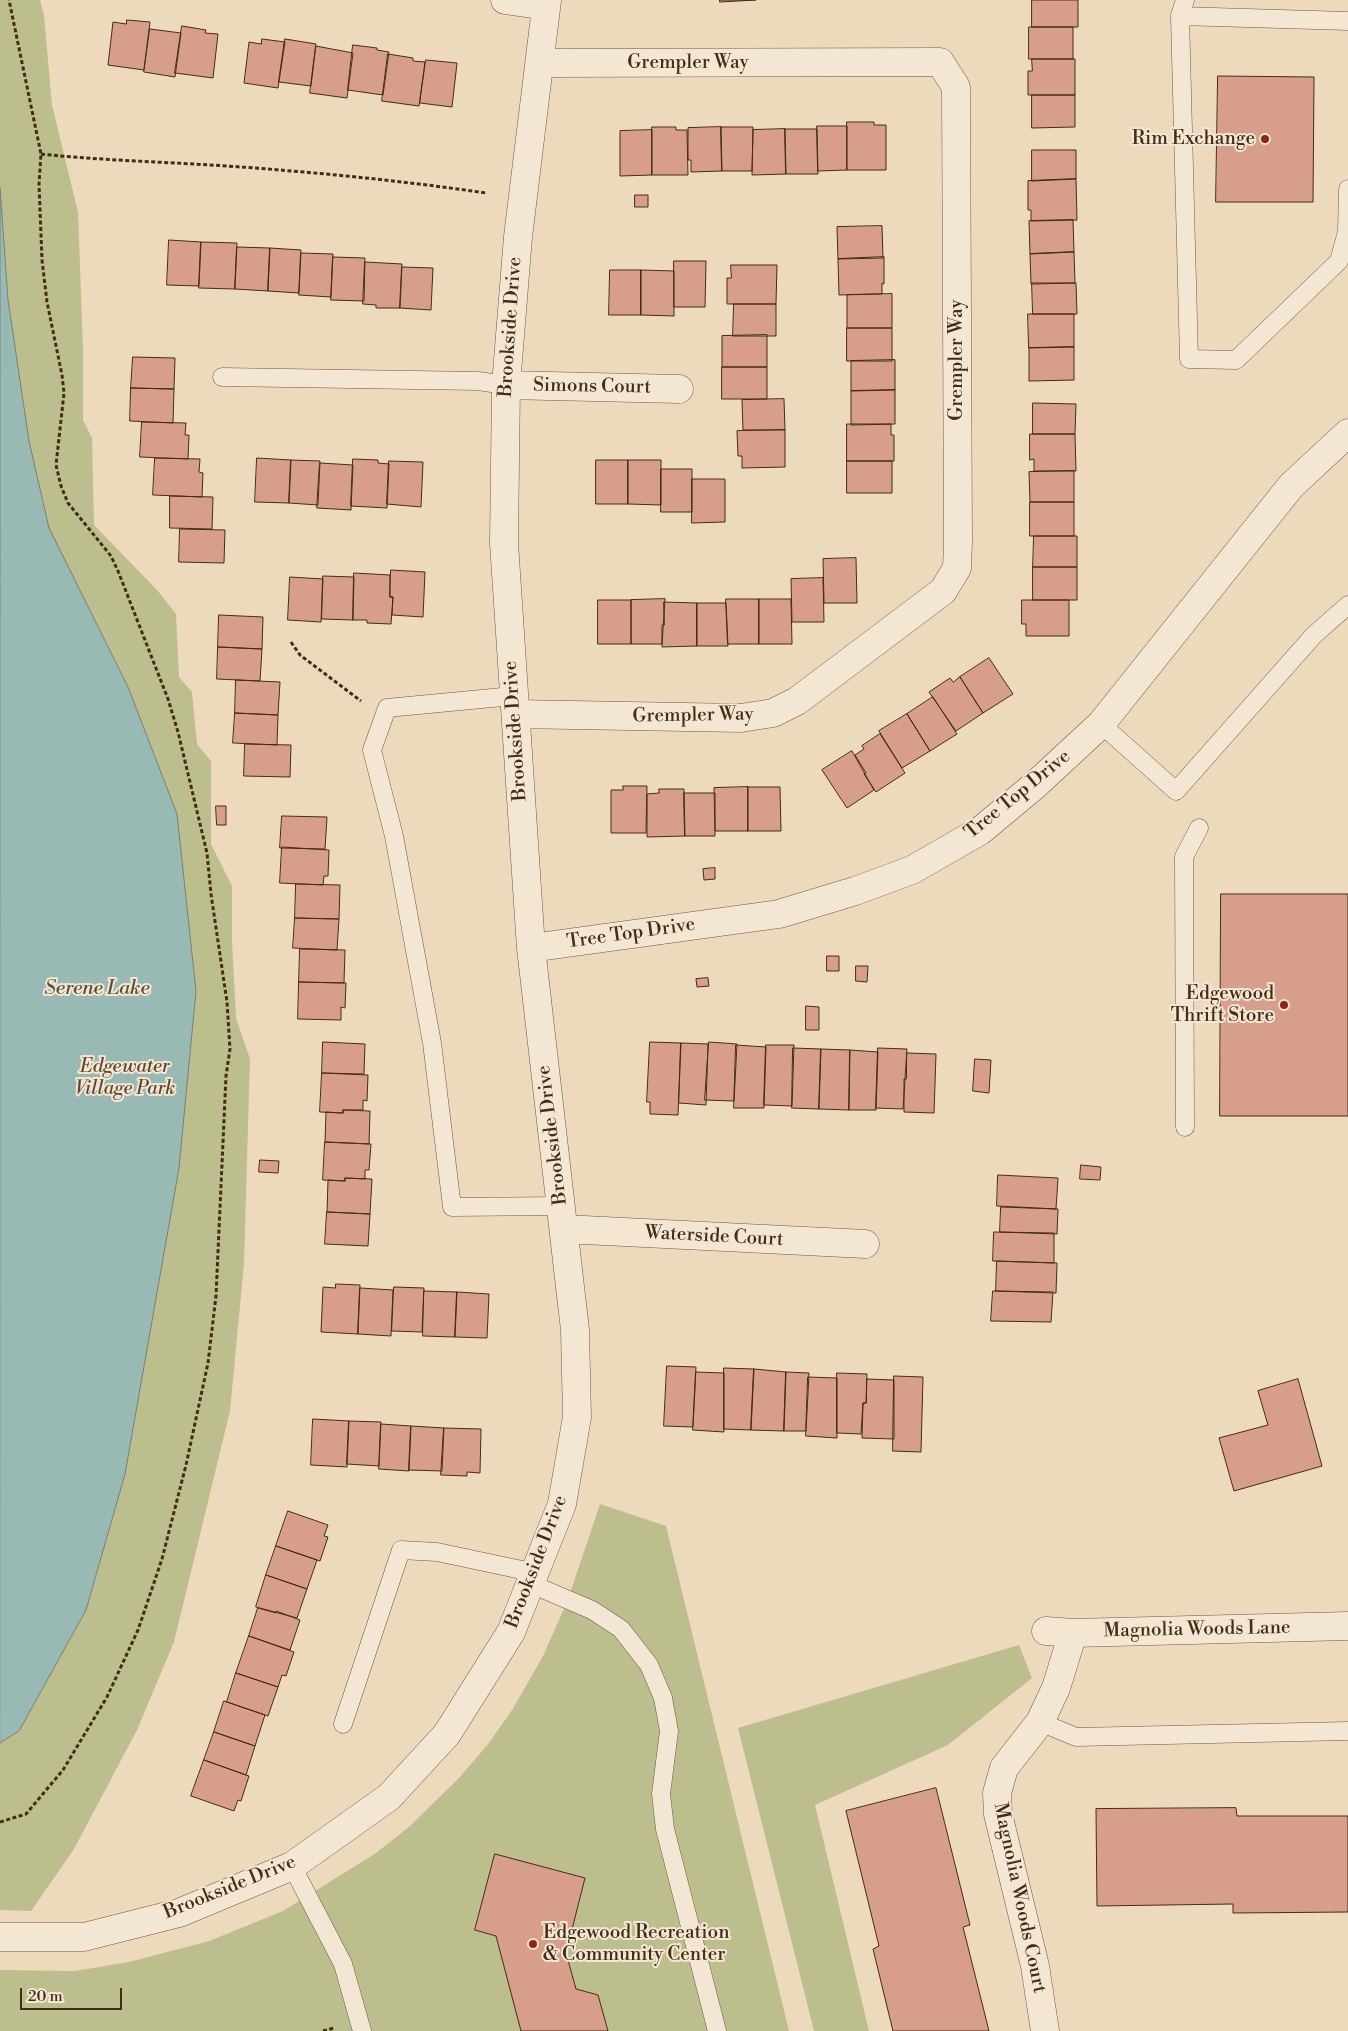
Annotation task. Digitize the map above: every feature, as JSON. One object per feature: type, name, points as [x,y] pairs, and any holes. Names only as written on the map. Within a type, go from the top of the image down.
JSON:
[{"type":"street","points":[[505,0],[547,3]]},
{"type":"street","name":"Brookside Drive","points":[[0,1937],[84,1937],[179,1913],[292,1866],[389,1797],[447,1734],[512,1632],[562,1504],[576,1416],[575,1330],[531,948],[504,542],[506,385],[518,237],[547,3]]},
{"type":"street","name":"Grempler Way","points":[[514,705],[741,718],[772,713],[797,701],[943,591],[957,568],[956,87],[940,62],[540,63]]},
{"type":"street","name":"Simons Court","points":[[506,385],[679,389]]},
{"type":"street","name":"Tree Top Drive","points":[[531,948],[780,914],[855,891],[912,870],[980,831],[1034,786],[1101,724],[1291,486],[1348,433]]},
{"type":"street","name":"Waterside Court","points":[[563,1217],[864,1244]]},
{"type":"street","name":"Magnolia Woods Lane","points":[[1046,1631],[1074,1633],[1348,1626]]},
{"type":"street","name":"Magnolia Woods Court","points":[[1046,2031],[1035,1966],[998,1814],[997,1793],[1004,1768],[1040,1722],[1056,1688],[1074,1633]]},
{"type":"lane","points":[[1348,22],[1182,8],[1189,360],[1236,360],[1339,261],[1347,232],[1348,189]]},
{"type":"lane","points":[[222,377],[478,381],[506,385]]},
{"type":"lane","points":[[1101,724],[1176,791],[1314,635],[1348,605]]},
{"type":"lane","points":[[514,705],[387,708],[372,750],[394,836],[432,1043],[452,1207],[563,1217]]},
{"type":"lane","points":[[1185,1127],[1184,858],[1199,828]]},
{"type":"lane","points":[[343,1724],[401,1550],[437,1552],[533,1579],[592,1610],[621,1629],[649,1665],[663,1698],[669,1731],[661,1794],[665,1829],[717,2031]]},
{"type":"lane","points":[[1040,1722],[1076,1736],[1348,1731]]},
{"type":"lane","points":[[292,1866],[343,1964],[362,2031]]},
{"type":"path","points":[[0,1822],[26,1814],[63,1770],[107,1697],[138,1630],[162,1558],[186,1464],[208,1363],[216,1296],[226,1076],[229,1060],[227,1002],[207,853],[168,699],[111,556],[68,503],[61,486],[56,465],[64,393],[47,302],[42,260],[39,184],[41,154],[9,0]]},
{"type":"path","points":[[41,154],[86,159],[232,166],[314,173],[410,182],[486,193]]},
{"type":"path","points":[[291,642],[300,655],[384,717]]},
{"type":"green space","name":"Edgewater Village Park","points":[[0,0],[40,0],[44,15],[52,105],[78,212],[83,348],[83,420],[92,438],[94,525],[158,591],[176,614],[179,677],[192,692],[197,744],[211,761],[211,844],[232,886],[232,941],[236,1018],[250,1059],[244,1264],[230,1411],[174,1642],[137,1730],[74,1849],[31,1911],[0,1910]]},
{"type":"green space","points":[[600,1504],[666,1526],[789,2031],[0,2031],[0,1970],[75,1971],[129,1962],[209,1941],[283,1911],[376,1853],[410,1826],[459,1778],[489,1743],[512,1710],[543,1656],[567,1602]]},
{"type":"green space","points":[[1019,1645],[1032,1678],[948,1745],[815,1805],[869,2031],[814,2031],[738,1728]]},
{"type":"water","name":"Serene Lake","points":[[0,188],[8,300],[29,441],[49,528],[128,687],[177,814],[196,991],[179,1168],[125,1474],[86,1610],[19,1731],[0,1743]]},
{"type":"building","points":[[720,0],[756,0],[720,2]]},
{"type":"building","points":[[1032,0],[1078,0],[1078,27],[1032,27]]},
{"type":"building","points":[[127,20],[150,22],[144,70],[108,65],[113,22],[126,24]]},
{"type":"building","points":[[182,26],[206,30],[205,33],[218,34],[213,78],[175,73]]},
{"type":"building","points":[[1029,27],[1073,27],[1073,59],[1029,59]]},
{"type":"building","points":[[150,29],[181,33],[175,77],[144,72]]},
{"type":"building","points":[[262,39],[285,42],[278,88],[244,83],[249,42],[261,44]]},
{"type":"building","points":[[285,39],[316,44],[311,86],[279,82]]},
{"type":"building","points":[[353,45],[377,48],[377,50],[389,52],[383,95],[348,90]]},
{"type":"building","points":[[316,46],[353,53],[347,98],[310,93]]},
{"type":"building","points":[[388,54],[413,58],[413,61],[425,62],[419,106],[382,101]]},
{"type":"building","points":[[1032,59],[1075,59],[1075,95],[1028,95],[1028,71],[1032,71]]},
{"type":"building","points":[[426,60],[457,63],[452,107],[420,103]]},
{"type":"building","name":"Rim Exchange","points":[[1218,76],[1314,77],[1313,202],[1216,202]]},
{"type":"building","points":[[1032,95],[1075,95],[1075,127],[1032,128]]},
{"type":"building","points":[[847,122],[874,122],[874,125],[886,125],[886,170],[847,170]]},
{"type":"building","points":[[817,126],[847,126],[847,170],[818,171]]},
{"type":"building","points":[[652,127],[676,127],[676,130],[687,130],[688,175],[652,175]]},
{"type":"building","points":[[721,127],[722,171],[691,172],[691,160],[688,160],[688,128]]},
{"type":"building","points":[[721,127],[753,127],[752,171],[722,171]]},
{"type":"building","points":[[785,129],[786,174],[752,175],[753,130]]},
{"type":"building","points":[[785,129],[817,129],[818,174],[786,174]]},
{"type":"building","points":[[652,130],[652,175],[620,176],[620,131]]},
{"type":"building","points":[[1032,150],[1076,150],[1076,179],[1032,181]]},
{"type":"building","points":[[1076,179],[1077,220],[1031,221],[1031,210],[1028,210],[1028,181]]},
{"type":"building","points":[[635,195],[648,195],[648,207],[635,207]]},
{"type":"building","points":[[1073,220],[1074,252],[1030,254],[1029,221]]},
{"type":"building","points":[[882,226],[883,258],[838,259],[837,227]]},
{"type":"building","points":[[169,240],[201,242],[199,286],[167,285]]},
{"type":"building","points":[[201,242],[237,243],[235,289],[199,288]]},
{"type":"building","points":[[237,247],[270,248],[268,291],[235,289]]},
{"type":"building","points":[[270,248],[301,250],[299,293],[268,291]]},
{"type":"building","points":[[1074,252],[1075,283],[1031,284],[1030,254]]},
{"type":"building","points":[[301,253],[333,254],[331,297],[299,295]]},
{"type":"building","points":[[333,257],[365,258],[364,301],[331,300]]},
{"type":"building","points":[[884,257],[882,294],[839,295],[838,259]]},
{"type":"building","points":[[674,261],[706,261],[705,307],[674,307]]},
{"type":"building","points":[[365,262],[402,264],[400,308],[376,308],[376,305],[363,304]]},
{"type":"building","points":[[731,265],[777,265],[776,304],[727,304],[727,278],[731,278]]},
{"type":"building","points":[[402,267],[433,268],[431,310],[400,308]]},
{"type":"building","points":[[610,270],[641,270],[641,315],[609,315]]},
{"type":"building","points":[[641,270],[674,271],[674,316],[641,315]]},
{"type":"building","points":[[1032,283],[1076,283],[1077,314],[1033,314]]},
{"type":"building","points":[[892,294],[892,328],[847,328],[847,295]]},
{"type":"building","points":[[734,304],[776,304],[776,336],[733,336]]},
{"type":"building","points":[[1028,314],[1074,314],[1074,347],[1029,348]]},
{"type":"building","points":[[847,328],[892,328],[892,361],[847,361]]},
{"type":"building","points":[[767,335],[767,367],[722,367],[722,336]]},
{"type":"building","points":[[1074,347],[1074,380],[1029,381],[1029,348]]},
{"type":"building","points":[[133,357],[175,358],[174,389],[131,388]]},
{"type":"building","points":[[895,360],[895,390],[851,391],[851,361]]},
{"type":"building","points":[[722,367],[767,367],[767,399],[722,399]]},
{"type":"building","points":[[131,388],[174,389],[173,423],[130,421]]},
{"type":"building","points":[[895,390],[895,424],[851,425],[851,391]]},
{"type":"building","points":[[784,399],[785,430],[743,430],[742,400]]},
{"type":"building","points":[[1033,403],[1076,404],[1075,434],[1033,434]]},
{"type":"building","points":[[142,422],[186,423],[185,435],[189,435],[188,459],[140,457]]},
{"type":"building","points":[[847,424],[891,424],[891,435],[894,435],[894,461],[847,461]]},
{"type":"building","points":[[785,430],[785,467],[742,468],[742,456],[738,456],[737,431]]},
{"type":"building","points":[[1030,434],[1075,434],[1076,471],[1034,471],[1034,459],[1030,460]]},
{"type":"building","points":[[155,458],[200,459],[199,472],[203,473],[202,497],[153,495]]},
{"type":"building","points":[[257,458],[291,460],[289,503],[255,502]]},
{"type":"building","points":[[353,459],[378,460],[378,463],[389,464],[387,508],[351,506]]},
{"type":"building","points":[[291,460],[320,461],[318,505],[289,503]]},
{"type":"building","points":[[596,460],[628,460],[628,504],[596,504]]},
{"type":"building","points":[[628,460],[661,460],[661,505],[628,504]]},
{"type":"building","points":[[389,461],[423,462],[421,507],[387,504]]},
{"type":"building","points":[[847,461],[892,461],[892,493],[847,493]]},
{"type":"building","points":[[320,463],[353,465],[351,510],[317,508]]},
{"type":"building","points":[[661,469],[692,469],[692,512],[661,512]]},
{"type":"building","points":[[1074,471],[1074,502],[1030,502],[1029,472]]},
{"type":"building","points":[[692,479],[725,479],[725,522],[692,523]]},
{"type":"building","points":[[170,496],[213,497],[212,529],[170,528]]},
{"type":"building","points":[[1030,502],[1074,502],[1074,536],[1030,536]]},
{"type":"building","points":[[180,529],[225,530],[224,563],[179,562]]},
{"type":"building","points":[[1034,536],[1077,536],[1077,567],[1033,567]]},
{"type":"building","points":[[856,558],[857,603],[824,603],[823,559]]},
{"type":"building","points":[[1033,567],[1077,567],[1077,600],[1033,600]]},
{"type":"building","points":[[391,570],[425,572],[423,617],[392,615],[393,597],[390,597]]},
{"type":"building","points":[[354,573],[390,575],[390,597],[393,597],[391,624],[367,623],[367,620],[353,620]]},
{"type":"building","points":[[323,576],[354,577],[353,620],[322,619]]},
{"type":"building","points":[[290,577],[323,579],[321,622],[288,620]]},
{"type":"building","points":[[823,578],[824,622],[792,622],[791,579]]},
{"type":"building","points":[[665,599],[662,644],[631,644],[631,600]]},
{"type":"building","points":[[726,599],[759,599],[759,644],[728,644]]},
{"type":"building","points":[[759,599],[791,599],[792,644],[759,644]]},
{"type":"building","points":[[598,600],[631,600],[631,644],[598,644]]},
{"type":"building","points":[[1022,600],[1069,600],[1069,636],[1026,636],[1026,624],[1022,624]]},
{"type":"building","points":[[664,602],[697,603],[697,646],[662,647]]},
{"type":"building","points":[[697,603],[726,603],[728,646],[697,646]]},
{"type":"building","points":[[219,615],[263,617],[262,649],[218,647]]},
{"type":"building","points":[[218,647],[262,649],[260,681],[217,679]]},
{"type":"building","points":[[989,658],[1013,694],[983,713],[960,677]]},
{"type":"building","points":[[960,677],[983,713],[956,731],[929,692],[950,678],[953,682]]},
{"type":"building","points":[[236,680],[280,682],[278,715],[235,713]]},
{"type":"building","points":[[933,697],[957,734],[930,751],[907,714]]},
{"type":"building","points":[[235,713],[278,715],[277,745],[233,743]]},
{"type":"building","points":[[907,714],[930,751],[902,768],[879,731]]},
{"type":"building","points":[[880,734],[905,773],[876,792],[864,774],[866,773],[855,755],[864,749],[862,746]]},
{"type":"building","points":[[245,744],[291,745],[290,777],[244,776]]},
{"type":"building","points":[[852,751],[874,790],[847,808],[822,770]]},
{"type":"building","points":[[623,786],[647,786],[646,833],[611,833],[611,790],[623,790]]},
{"type":"building","points":[[748,787],[780,787],[781,831],[748,831]]},
{"type":"building","points":[[748,787],[748,831],[715,831],[714,788]]},
{"type":"building","points":[[659,789],[684,789],[685,836],[647,837],[647,794],[659,793]]},
{"type":"building","points":[[684,793],[715,793],[715,836],[685,836]]},
{"type":"building","points":[[216,806],[226,806],[226,825],[217,825]]},
{"type":"building","points":[[282,816],[327,817],[325,849],[280,848]]},
{"type":"building","points":[[282,847],[329,850],[328,876],[324,876],[323,885],[280,883]]},
{"type":"building","points":[[715,868],[715,879],[704,880],[703,869]]},
{"type":"building","points":[[296,884],[340,885],[339,919],[295,918]]},
{"type":"building","name":"Edgewood Thrift Store","points":[[1221,894],[1348,894],[1348,1116],[1220,1116]]},
{"type":"building","points":[[295,918],[339,919],[337,950],[293,948]]},
{"type":"building","points":[[300,949],[345,950],[344,983],[299,982]]},
{"type":"building","points":[[827,956],[839,956],[839,971],[827,971]]},
{"type":"building","points":[[856,966],[868,966],[867,982],[856,981]]},
{"type":"building","points":[[708,978],[709,986],[697,987],[696,979]]},
{"type":"building","points":[[299,982],[346,983],[345,1008],[341,1007],[341,1020],[298,1019]]},
{"type":"building","points":[[806,1006],[819,1007],[819,1030],[806,1030]]},
{"type":"building","points":[[323,1042],[365,1044],[364,1074],[322,1073]]},
{"type":"building","points":[[650,1042],[681,1043],[678,1115],[650,1114],[650,1102],[647,1102]]},
{"type":"building","points":[[709,1042],[737,1044],[734,1101],[705,1100]]},
{"type":"building","points":[[681,1043],[708,1044],[706,1105],[679,1103]]},
{"type":"building","points":[[736,1045],[766,1047],[764,1108],[734,1108]]},
{"type":"building","points":[[766,1045],[794,1045],[792,1106],[764,1105]]},
{"type":"building","points":[[793,1048],[821,1049],[819,1109],[792,1108]]},
{"type":"building","points":[[878,1048],[907,1049],[903,1109],[876,1108]]},
{"type":"building","points":[[821,1049],[850,1050],[849,1110],[819,1109]]},
{"type":"building","points":[[850,1050],[878,1052],[876,1110],[849,1110]]},
{"type":"building","points":[[907,1053],[936,1054],[934,1113],[904,1112],[904,1079],[906,1079]]},
{"type":"building","points":[[975,1059],[991,1060],[989,1093],[973,1091]]},
{"type":"building","points":[[322,1073],[368,1075],[367,1101],[363,1100],[363,1110],[343,1110],[343,1113],[320,1112]]},
{"type":"building","points":[[343,1110],[370,1111],[369,1144],[325,1142],[326,1112],[343,1113]]},
{"type":"building","points":[[325,1142],[371,1144],[369,1170],[365,1170],[365,1179],[345,1178],[345,1181],[323,1180]]},
{"type":"building","points":[[260,1160],[279,1161],[278,1173],[259,1172]]},
{"type":"building","points":[[1081,1165],[1101,1167],[1100,1180],[1080,1179]]},
{"type":"building","points":[[998,1175],[1058,1178],[1056,1209],[997,1206]]},
{"type":"building","points":[[345,1178],[372,1179],[370,1214],[327,1212],[328,1180],[345,1181]]},
{"type":"building","points":[[1001,1207],[1058,1209],[1057,1234],[1000,1232]]},
{"type":"building","points":[[327,1212],[370,1214],[368,1246],[325,1244]]},
{"type":"building","points":[[994,1232],[1054,1233],[1054,1263],[993,1261]]},
{"type":"building","points":[[997,1261],[1057,1263],[1056,1293],[996,1291]]},
{"type":"building","points":[[336,1284],[360,1285],[358,1334],[321,1332],[323,1287],[335,1288]]},
{"type":"building","points":[[394,1287],[424,1288],[422,1332],[392,1331]]},
{"type":"building","points":[[360,1288],[393,1290],[391,1336],[358,1334]]},
{"type":"building","points":[[424,1291],[457,1292],[455,1337],[423,1336]]},
{"type":"building","points":[[993,1291],[1053,1292],[1051,1322],[991,1321]]},
{"type":"building","points":[[457,1292],[489,1294],[487,1338],[455,1337]]},
{"type":"building","points":[[667,1366],[696,1367],[693,1427],[664,1426]]},
{"type":"building","points":[[724,1368],[754,1369],[751,1430],[724,1429]]},
{"type":"building","points":[[754,1369],[786,1372],[784,1431],[751,1430]]},
{"type":"building","points":[[696,1372],[724,1373],[724,1432],[693,1430]]},
{"type":"building","points":[[786,1372],[809,1373],[806,1431],[784,1431]]},
{"type":"building","points":[[837,1373],[867,1374],[866,1403],[863,1403],[861,1434],[837,1433]]},
{"type":"building","points":[[894,1376],[923,1377],[921,1452],[893,1451]]},
{"type":"building","points":[[808,1377],[837,1378],[837,1438],[806,1436]]},
{"type":"building","points":[[867,1379],[894,1380],[894,1439],[862,1438],[863,1403],[866,1403]]},
{"type":"building","points":[[1298,1379],[1322,1466],[1234,1491],[1219,1438],[1268,1425],[1258,1391]]},
{"type":"building","points":[[313,1419],[349,1421],[347,1467],[311,1465]]},
{"type":"building","points":[[349,1421],[381,1422],[379,1466],[347,1464]]},
{"type":"building","points":[[381,1424],[411,1426],[409,1471],[379,1469]]},
{"type":"building","points":[[411,1426],[444,1428],[442,1471],[409,1470]]},
{"type":"building","points":[[444,1428],[481,1429],[480,1473],[467,1472],[467,1476],[441,1475]]},
{"type":"building","points":[[288,1511],[328,1525],[324,1536],[328,1537],[320,1561],[276,1546]]},
{"type":"building","points":[[276,1546],[317,1560],[307,1589],[266,1575]]},
{"type":"building","points":[[266,1575],[307,1589],[297,1618],[256,1607]]},
{"type":"building","points":[[258,1608],[276,1613],[276,1611],[300,1620],[290,1650],[249,1636]]},
{"type":"building","points":[[249,1636],[294,1652],[286,1676],[282,1675],[278,1687],[236,1673]]},
{"type":"building","points":[[236,1673],[278,1687],[268,1716],[227,1702]]},
{"type":"building","points":[[224,1701],[265,1715],[255,1746],[214,1732]]},
{"type":"building","points":[[214,1732],[255,1746],[246,1775],[204,1760]]},
{"type":"building","points":[[204,1760],[249,1776],[241,1801],[238,1800],[234,1811],[191,1796]]},
{"type":"building","points":[[936,1788],[970,1925],[963,1927],[989,2031],[893,2031],[873,1949],[879,1946],[846,1811]]},
{"type":"building","points":[[1236,1808],[1237,1816],[1348,1816],[1348,1912],[1233,1913],[1233,1904],[1097,1906],[1096,1809]]},
{"type":"building","name":"Edgewood Recreation & Community Center","points":[[495,1854],[585,1878],[566,1953],[576,1989],[598,1995],[608,2031],[521,2031],[496,1936],[475,1930]]},
{"type":"place","name":"Rim Exchange","points":[[1265,139]]},
{"type":"place","name":"Edgewood Thrift Store","points":[[1284,1005]]},
{"type":"place","name":"Edgewood Recreation & Community Center","points":[[533,1944]]}]
